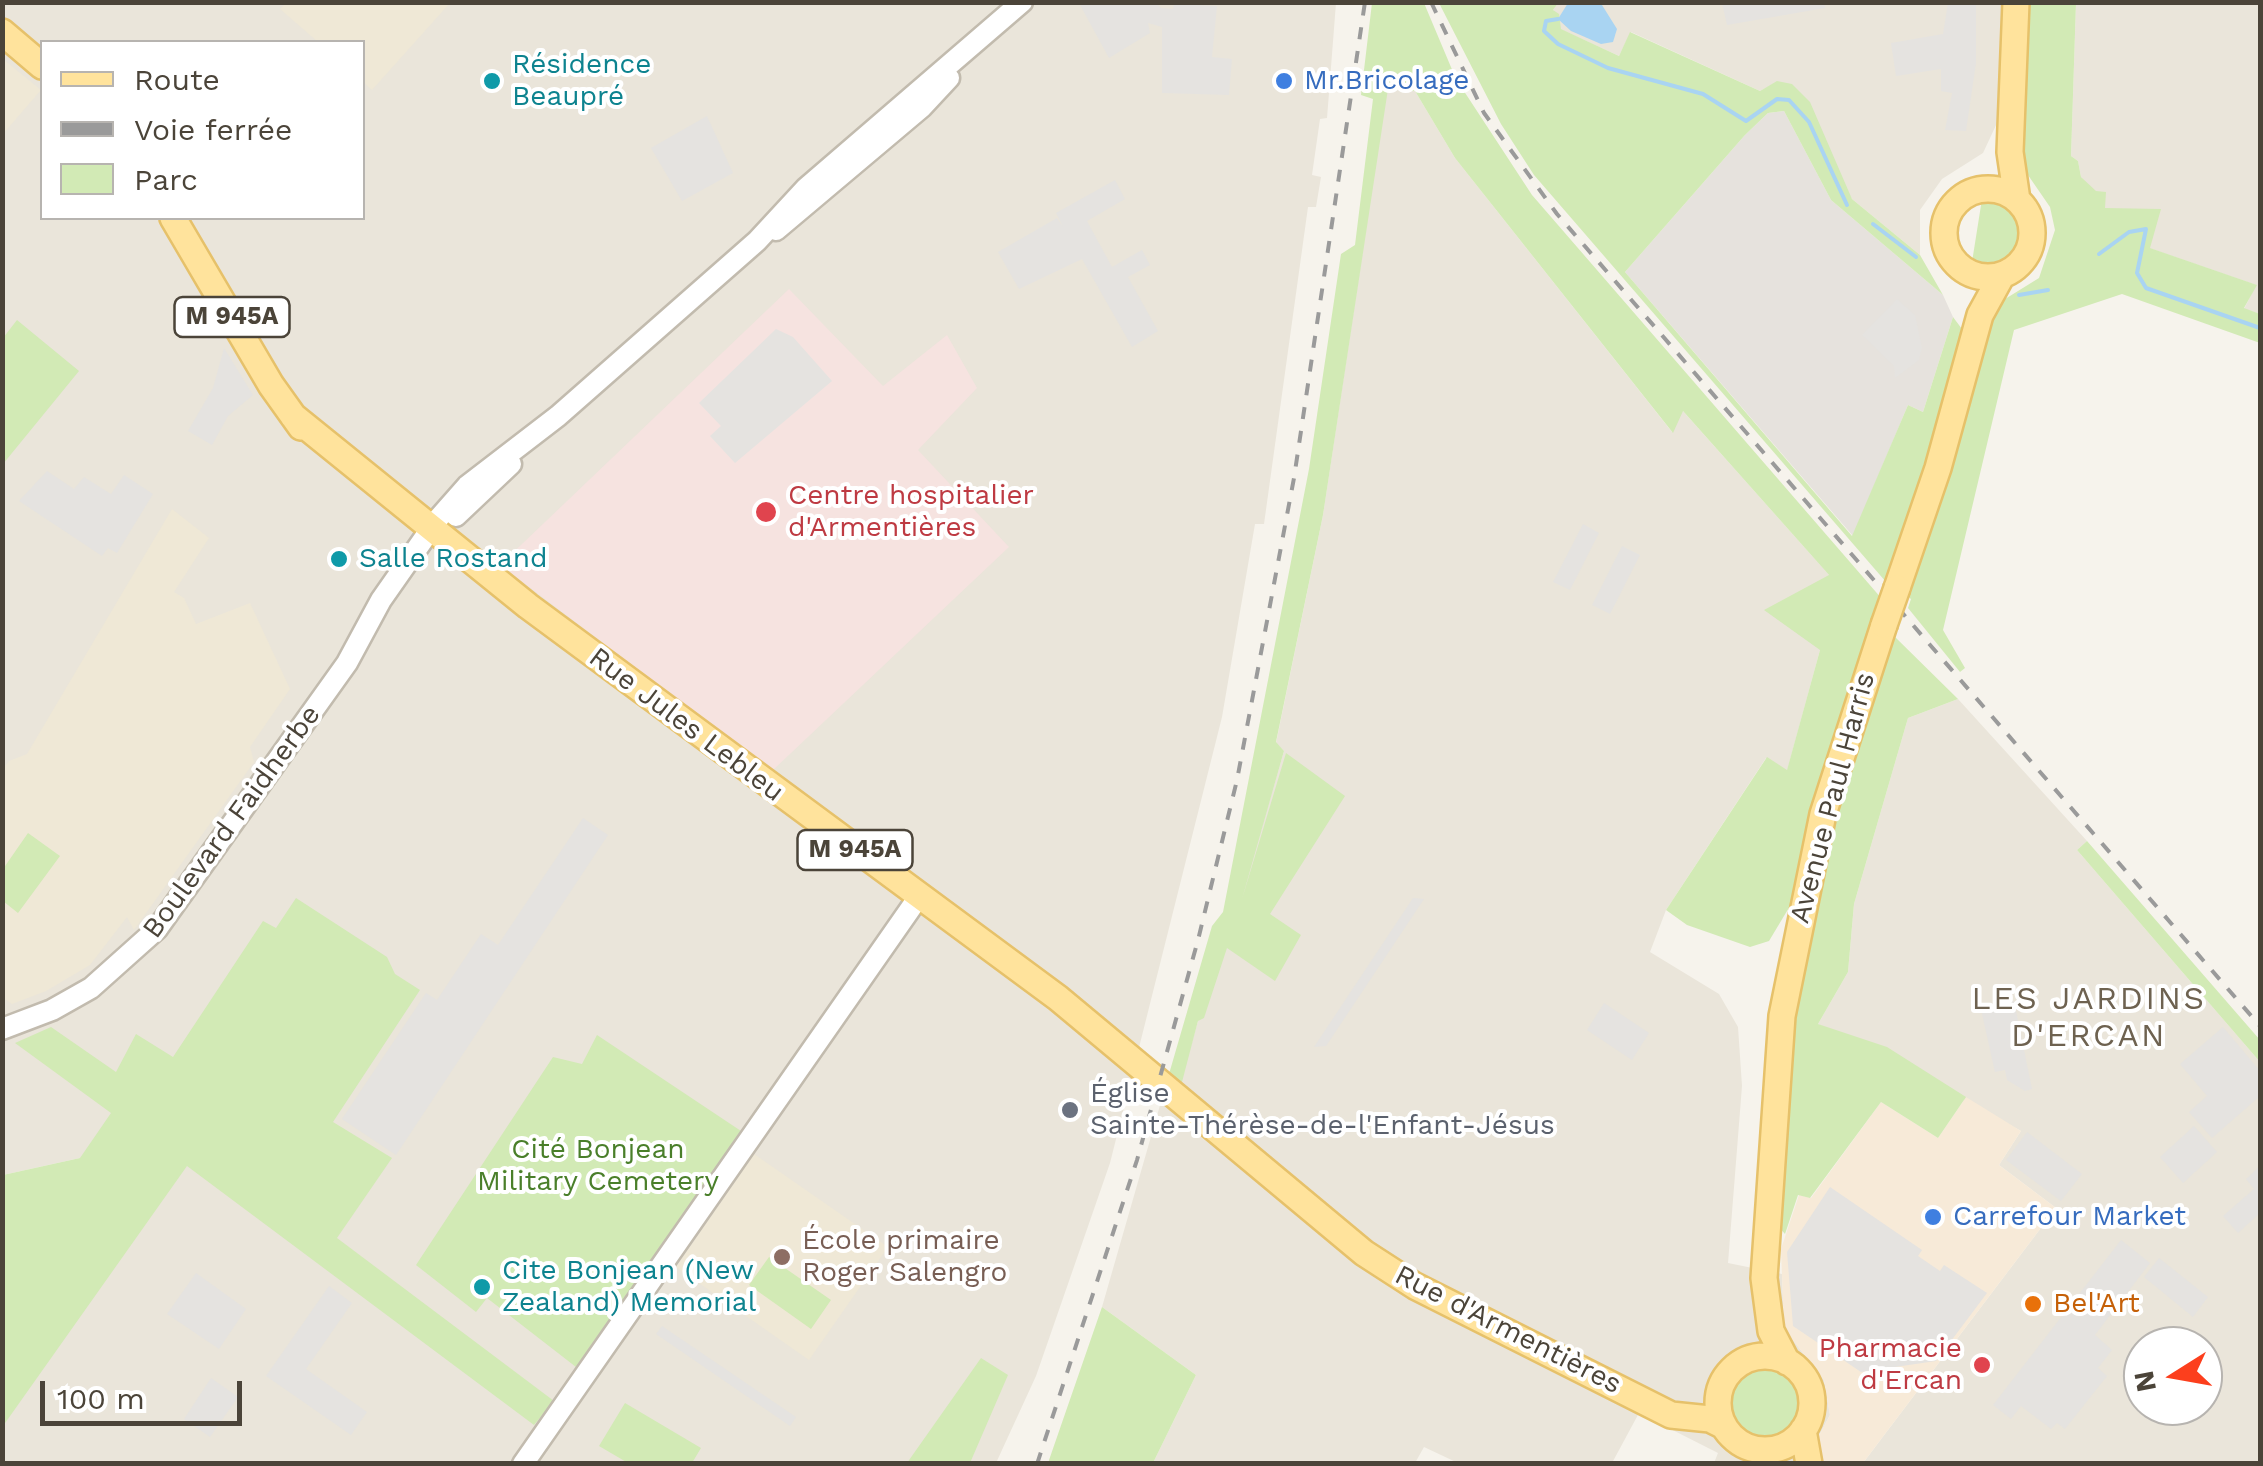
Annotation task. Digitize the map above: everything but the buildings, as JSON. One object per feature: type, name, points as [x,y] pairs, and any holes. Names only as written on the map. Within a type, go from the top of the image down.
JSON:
[{"type":"main road","name":"Avenue Paul Harris","points":[[1742,1362],[1755,1336],[1764,1264],[1777,1064],[1798,920],[1835,768],[1944,448],[1970,346],[1988,294],[2002,275],[2020,264],[2031,241],[2030,219],[2017,200],[2010,171],[2016,2]]},
{"type":"main road","points":[[2,32],[40,64]]},
{"type":"main road","name":"Avenue Paul Harris","points":[[1970,346],[1974,299],[1968,272],[1949,253],[1945,227],[1959,200],[1980,190],[1995,167],[2010,115]]},
{"type":"main road","points":[[1980,190],[2002,191],[2017,200]]},
{"type":"main road","name":"Rue Jules Lebleu","points":[[174,220],[292,416],[434,535],[1058,998],[1178,1099]]},
{"type":"main road","points":[[1968,272],[1984,277],[2002,275]]},
{"type":"main road","name":"Rue d'Armentières","points":[[1178,1099],[1330,1227],[1405,1281],[1675,1417],[1710,1419],[1724,1426]]},
{"type":"main road","name":"Avenue Paul Harris","points":[[1764,1264],[1771,1331],[1786,1362]]},
{"type":"main road","points":[[1766,1450],[1790,1443],[1803,1430],[1811,1410],[1810,1392],[1802,1375],[1786,1362],[1761,1356],[1742,1362],[1721,1386],[1718,1404],[1724,1426],[1743,1445],[1766,1450],[1790,1464]]},
{"type":"main road","name":"Rue d'Armentières","points":[[1654,1404],[1690,1406],[1721,1386]]},
{"type":"main road","points":[[1803,1430],[1809,1464]]},
{"type":"street","name":"Boulevard Faidherbe","points":[[2,1029],[76,997],[146,942],[347,663],[367,621],[434,535],[558,416],[757,242],[806,188],[1022,2]]},
{"type":"street","name":"Boulevard Faidherbe","points":[[757,242],[802,212],[1038,2]]},
{"type":"street","points":[[524,1464],[920,896]]},
{"type":"shaded area","points":[[450,2],[372,90],[365,84],[365,40],[316,40],[280,9],[286,3]]},
{"type":"shaded area","points":[[1558,2],[2005,3],[2005,72],[1997,123],[1983,153],[1942,179],[1920,210],[1920,255],[1852,199],[1777,82],[1760,91],[1631,32],[1619,56],[1560,29],[1553,10]]},
{"type":"shaded area","points":[[3,3],[1336,3],[1327,118],[1320,119],[1312,175],[1321,177],[1316,207],[1308,207],[1264,524],[1255,524],[1222,717],[1110,1163],[1036,1376],[996,1463],[3,1464],[3,1426],[20,1399],[80,1158],[3,1175]]},
{"type":"shaded area","points":[[1079,3],[1156,3],[1161,8],[1173,9],[1174,4],[1217,6],[1212,57],[1232,59],[1229,95],[1162,93],[1162,27],[1148,23],[1150,33],[1109,58]]},
{"type":"shaded area","points":[[1722,3],[1824,3],[1825,8],[1727,25]]},
{"type":"shaded area","points":[[1948,3],[1976,3],[1976,63],[1966,131],[1945,130],[1952,93],[1941,91],[1941,69],[1896,76],[1891,43],[1943,34]]},
{"type":"shaded area","points":[[2076,3],[2260,3],[2260,314],[2244,309],[2256,285],[2149,248],[2105,208],[2081,177],[2078,161],[2071,156]]},
{"type":"shaded area","points":[[3,59],[40,91],[3,134]]},
{"type":"shaded area","points":[[1387,89],[1415,91],[1455,158],[1672,432],[1682,410],[1830,576],[1820,650],[1787,771],[1766,758],[1666,910],[1650,952],[1719,994],[1738,1027],[1742,1086],[1728,1263],[1782,1274],[1784,1328],[1824,1380],[1830,1415],[1813,1447],[1821,1463],[1714,1463],[1718,1453],[1639,1413],[1612,1463],[1458,1463],[1424,1447],[1415,1463],[1153,1463],[1196,1375],[1102,1307],[1169,1074],[1181,1081],[1198,1021],[1228,944],[1284,751],[1276,743],[1323,515]]},
{"type":"shaded area","points":[[1784,111],[1831,200],[1943,295],[1953,317],[1923,412],[1908,405],[1853,536],[1625,272],[1745,135],[1768,113]]},
{"type":"shaded area","points":[[707,116],[733,173],[682,201],[651,148]]},
{"type":"shaded area","points":[[1115,180],[1125,199],[1087,221],[1112,267],[1142,250],[1150,265],[1128,277],[1158,331],[1132,347],[1082,259],[1019,289],[998,252],[1057,218],[1063,227],[1056,213]]},
{"type":"shaded area","name":"Centre hospitalier d'Armentières","points":[[789,289],[883,386],[947,335],[977,388],[918,450],[1009,547],[772,771],[500,565]]},
{"type":"shaded area","points":[[1897,299],[1915,315],[1922,348],[1919,360],[1895,378],[1894,366],[1862,335]]},
{"type":"shaded area","points":[[776,329],[793,337],[832,381],[735,463],[710,436],[721,426],[699,403]]},
{"type":"shaded area","points":[[224,348],[253,395],[228,416],[212,445],[188,431],[213,388]]},
{"type":"shaded area","points":[[47,471],[74,489],[84,477],[111,494],[124,475],[153,494],[117,553],[108,548],[102,556],[19,501]]},
{"type":"shaded area","points":[[172,509],[209,538],[174,592],[184,598],[196,624],[250,603],[290,689],[250,747],[254,762],[134,930],[127,917],[90,965],[46,991],[12,1004],[2,997],[2,770],[9,761],[27,754]]},
{"type":"shaded area","points":[[1583,524],[1599,533],[1570,590],[1553,582]]},
{"type":"shaded area","points":[[1622,546],[1640,555],[1610,614],[1592,605]]},
{"type":"shaded area","points":[[1958,699],[2087,841],[2077,850],[2260,1062],[2260,1463],[1863,1463],[2056,1208],[1999,1165],[2021,1131],[1818,1024],[1848,972],[1854,904],[1908,718]]},
{"type":"shaded area","points":[[583,818],[608,835],[396,1155],[342,1119],[426,993],[437,1000],[481,934],[498,945]]},
{"type":"shaded area","points":[[1413,898],[1424,899],[1326,1046],[1314,1047]]},
{"type":"shaded area","points":[[2014,1001],[2032,1089],[2025,1091],[2007,1080],[2005,1070],[1995,1072],[1981,1009]]},
{"type":"shaded area","points":[[1604,1003],[1649,1033],[1632,1060],[1587,1030]]},
{"type":"shaded area","points":[[2223,1027],[2260,1071],[2260,1096],[2212,1138],[2189,1112],[2207,1096],[2180,1064]]},
{"type":"shaded area","points":[[1966,1097],[2021,1131],[1999,1165],[2056,1208],[1863,1463],[1821,1463],[1813,1447],[1830,1415],[1824,1380],[1784,1329],[1781,1249],[1799,1195],[1811,1198],[1881,1102],[1938,1138]]},
{"type":"shaded area","points":[[2194,1126],[2217,1152],[2183,1183],[2160,1157]]},
{"type":"shaded area","points":[[2027,1132],[2082,1174],[2061,1201],[2006,1160]]},
{"type":"shaded area","name":"École primaire Roger Salengro","points":[[754,1154],[888,1247],[809,1360],[676,1267]]},
{"type":"shaded area","points":[[2260,1166],[2260,1213],[2238,1233],[2223,1216],[2254,1189],[2246,1179]]},
{"type":"shaded area","points":[[1830,1187],[1922,1250],[1918,1256],[1940,1271],[1944,1265],[1987,1293],[1936,1361],[1861,1372],[1793,1326],[1787,1252]]},
{"type":"shaded area","points":[[2121,1240],[2150,1263],[2095,1335],[2112,1350],[2098,1368],[2107,1376],[2065,1429],[2057,1423],[2051,1429],[2021,1406],[2011,1419],[1993,1405]]},
{"type":"shaded area","points":[[2159,1258],[2208,1297],[2193,1317],[2144,1277]]},
{"type":"shaded area","points":[[196,1273],[246,1309],[219,1349],[167,1314]]},
{"type":"shaded area","points":[[329,1286],[352,1303],[306,1369],[367,1412],[351,1435],[266,1376]]},
{"type":"shaded area","points":[[662,1326],[796,1417],[790,1426],[656,1334]]},
{"type":"shaded area","points":[[211,1378],[238,1397],[210,1437],[184,1419]]},
{"type":"green space","points":[[1372,3],[1424,3],[1456,79],[1532,195],[1882,599],[1831,746],[1790,906],[1769,941],[1750,947],[1687,925],[1666,910],[1767,757],[1787,770],[1820,650],[1764,610],[1829,575],[1683,411],[1673,433],[1455,158],[1415,91],[1388,89],[1323,515],[1276,742],[1284,751],[1242,899],[1286,753],[1345,796],[1270,914],[1301,935],[1275,981],[1227,948],[1204,1018],[1198,1021],[1182,1082],[1169,1074],[1212,926],[1223,912],[1309,469],[1341,254],[1355,245],[1373,99],[1361,95]]},
{"type":"green space","points":[[1439,3],[1558,3],[1553,10],[1559,14],[1561,29],[1619,56],[1630,32],[1760,91],[1777,81],[1792,84],[1810,102],[1852,199],[1920,255],[1943,295],[1831,200],[1784,111],[1768,113],[1745,135],[1625,272],[1852,536],[1908,405],[1923,412],[1953,317],[1962,329],[1942,415],[1886,582],[1534,175],[1501,124]]},
{"type":"green space","points":[[2005,3],[2076,3],[2071,156],[2078,161],[2081,177],[2096,191],[2106,192],[2105,208],[2161,209],[2150,248],[2257,285],[2244,308],[2260,314],[2260,343],[2122,294],[2014,330],[1943,630],[1965,668],[1960,672],[1908,608],[1911,599],[1907,596],[1997,304],[2039,278],[2055,230],[2050,207],[2019,162],[2020,128],[1997,123],[2005,72]]},
{"type":"green space","points":[[1982,199],[2002,201],[2021,223],[2016,252],[1996,266],[1972,262]]},
{"type":"green space","points":[[17,320],[79,371],[3,464],[3,338]]},
{"type":"green space","points":[[1893,635],[1958,699],[1908,718],[1854,904],[1848,972],[1818,1024],[1887,1047],[1966,1097],[1938,1138],[1881,1102],[1810,1198],[1798,1195],[1785,1234],[1776,1224],[1792,1029],[1836,799]]},
{"type":"green space","points":[[28,833],[60,856],[18,913],[3,901],[3,869]]},
{"type":"green space","points":[[2087,841],[2260,1040],[2260,1062],[2077,850]]},
{"type":"green space","points":[[296,898],[387,957],[395,974],[420,990],[333,1122],[392,1158],[337,1238],[554,1401],[534,1425],[187,1166],[3,1426],[3,1175],[80,1158],[111,1113],[15,1043],[51,1027],[116,1072],[136,1034],[173,1057],[263,921],[276,928]]},
{"type":"green space","name":"Cité Bonjean Military Cemetery","points":[[597,1035],[741,1131],[576,1367],[487,1298],[476,1312],[416,1265],[553,1057],[582,1064]]},
{"type":"green space","points":[[769,1257],[831,1300],[811,1329],[749,1285]]},
{"type":"green space","points":[[1102,1307],[1196,1375],[1153,1463],[1048,1463]]},
{"type":"green space","points":[[981,1358],[1008,1375],[970,1463],[907,1463]]},
{"type":"green space","points":[[1765,1368],[1790,1378],[1800,1403],[1790,1428],[1765,1438],[1740,1428],[1730,1403],[1740,1378]]},
{"type":"green space","points":[[625,1403],[701,1448],[692,1463],[628,1463],[599,1446]]},
{"type":"water","points":[[1568,3],[1602,5],[1617,29],[1613,42],[1601,44],[1571,31],[1558,19]]},
{"type":"waterway","points":[[1558,19],[1546,21],[1544,31],[1558,44],[1608,68],[1703,94],[1746,121],[1777,99],[1789,100],[1809,122],[1847,205]]},
{"type":"waterway","points":[[1873,224],[1916,257]]},
{"type":"waterway","points":[[2099,254],[2129,232],[2146,229],[2137,273],[2146,288],[2260,328]]},
{"type":"waterway","points":[[2019,295],[2048,290]]},
{"type":"railway","points":[[1037,1464],[1137,1160],[1198,940],[1237,780],[1294,478],[1365,2]]},
{"type":"railway","points":[[1431,2],[1484,113],[1557,214],[2260,1026]]},
{"type":"place","name":"Résidence Beaupré","points":[[492,81]]},
{"type":"place","name":"Mr.Bricolage","points":[[1284,81]]},
{"type":"place","name":"Centre hospitalier d'Armentières","points":[[766,512]]},
{"type":"place","name":"Salle Rostand","points":[[339,559]]},
{"type":"place","name":"Église Sainte-Thérèse-de-l'Enfant-Jésus","points":[[1070,1110]]},
{"type":"place","name":"Carrefour Market","points":[[1933,1217]]},
{"type":"place","name":"École primaire Roger Salengro","points":[[782,1257]]},
{"type":"place","name":"Cite Bonjean (New Zealand) Memorial","points":[[482,1287]]},
{"type":"place","name":"Bel'Art","points":[[2033,1304]]},
{"type":"place","name":"Pharmacie d'Ercan","points":[[1982,1365]]},
{"type":"district","name":"LES JARDINS D'ERCAN","points":[[2089,1018]]}]
